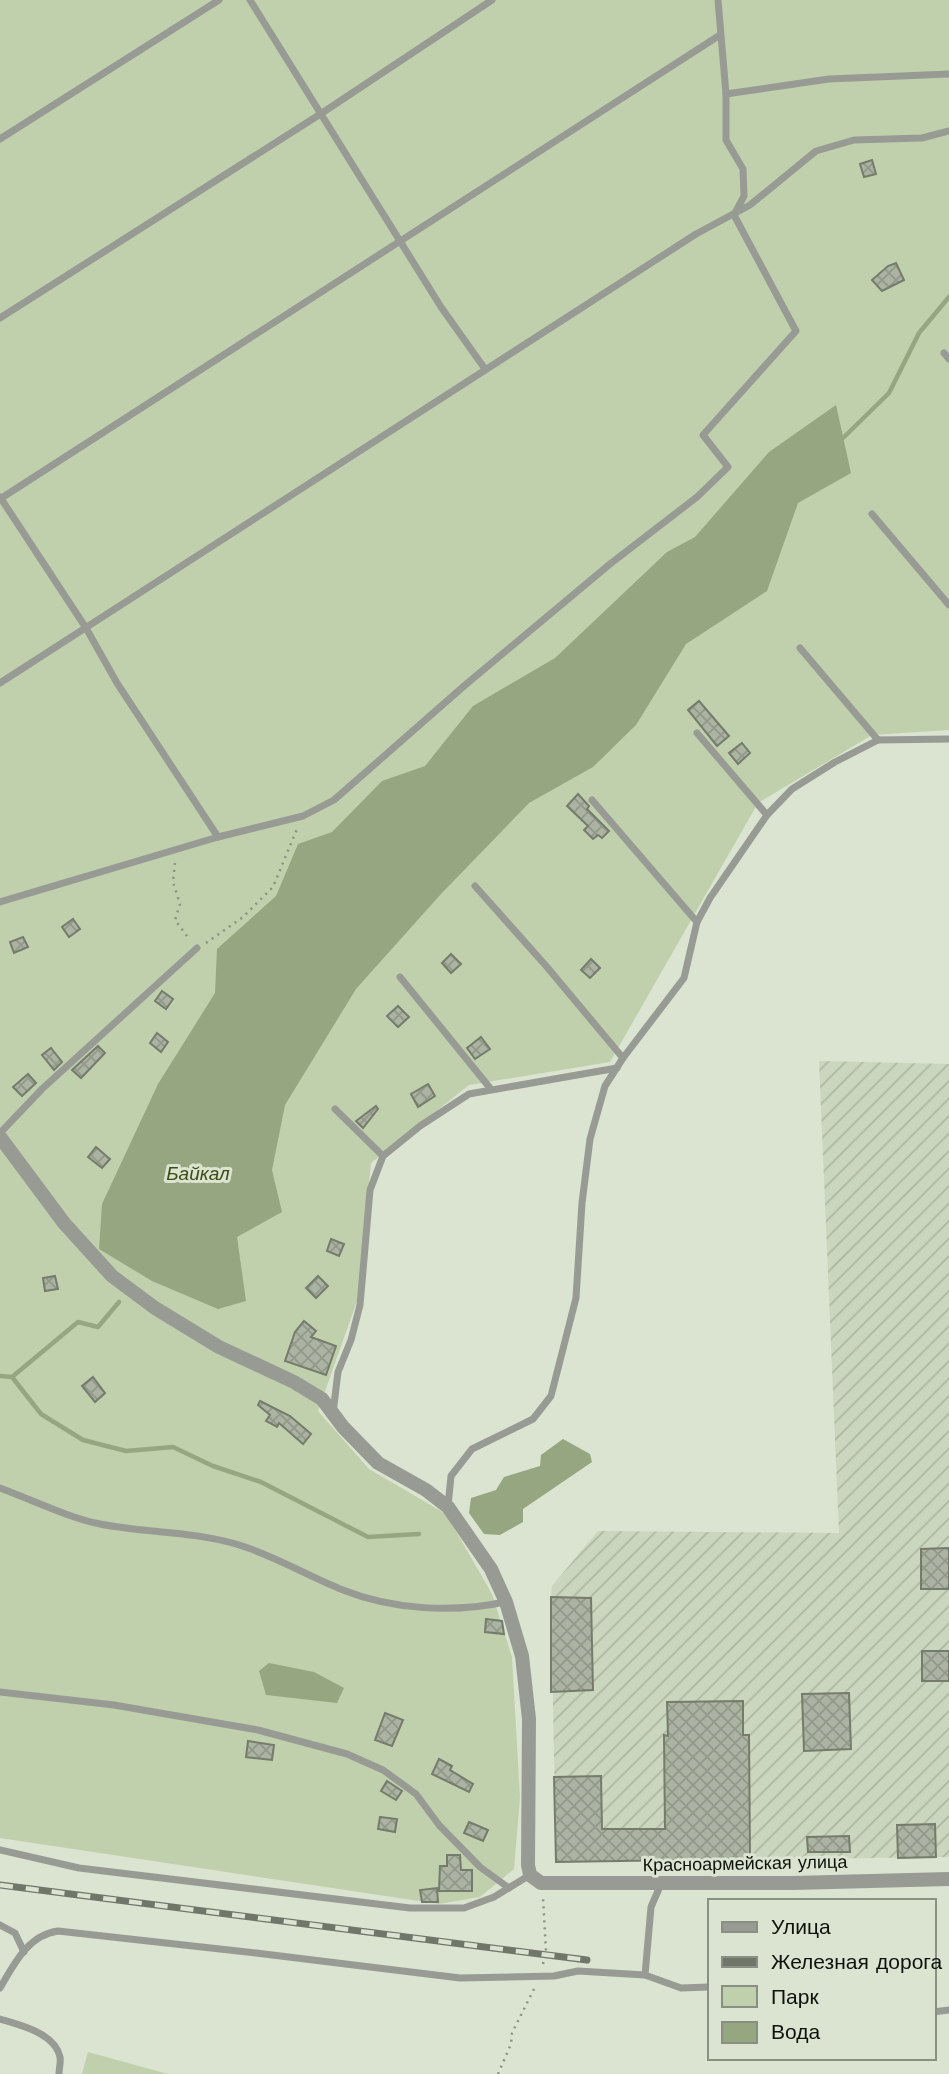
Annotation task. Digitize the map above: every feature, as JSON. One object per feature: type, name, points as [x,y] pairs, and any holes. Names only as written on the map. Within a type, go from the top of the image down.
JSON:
[{"type":"street","points":[[0,1135],[64,1223],[112,1276],[155,1308],[219,1347],[295,1382],[322,1399],[343,1427],[378,1463],[426,1490],[448,1507],[491,1569],[506,1602],[522,1656],[529,1720],[528,1865],[535,1879]]},
{"type":"street","name":"Красноармейская улица","points":[[535,1879],[661,1883],[949,1879]]},
{"type":"lane","points":[[0,139],[219,0]]},
{"type":"lane","points":[[250,0],[441,307],[485,369]]},
{"type":"lane","points":[[0,318],[322,113],[492,0]]},
{"type":"lane","points":[[718,0],[726,94],[726,140],[743,169],[744,196],[734,215]]},
{"type":"lane","points":[[218,837],[117,683],[86,628],[0,499],[720,34]]},
{"type":"lane","points":[[726,94],[829,79],[949,74]]},
{"type":"lane","points":[[0,683],[696,234],[734,215],[816,151],[854,140],[922,138],[949,131]]},
{"type":"lane","points":[[0,902],[218,837],[303,816],[334,800],[464,686],[610,564],[697,497],[727,467],[703,435],[796,331],[734,215]]},
{"type":"lane","points":[[872,514],[949,605]]},
{"type":"lane","points":[[800,648],[878,740]]},
{"type":"lane","points":[[697,733],[766,815]]},
{"type":"lane","points":[[448,1507],[451,1476],[472,1448],[533,1419],[551,1396],[576,1298],[582,1203],[590,1139],[605,1086],[684,978],[697,922],[710,898],[766,815],[792,789],[835,762],[878,740],[949,739]]},
{"type":"lane","points":[[592,800],[697,922]]},
{"type":"lane","points":[[475,886],[623,1058]]},
{"type":"lane","points":[[0,1135],[42,1089],[197,948]]},
{"type":"lane","points":[[400,977],[490,1088]]},
{"type":"lane","points":[[333,1413],[338,1372],[351,1340],[360,1305],[370,1191],[383,1156],[420,1126],[469,1094],[490,1088],[617,1068]]},
{"type":"lane","points":[[335,1109],[383,1156]]},
{"type":"lane","points":[[0,1488],[98,1524],[194,1534],[238,1544],[344,1591],[400,1606],[476,1608],[506,1602]]},
{"type":"lane","points":[[0,1692],[114,1705],[258,1730],[347,1754],[383,1770],[416,1794],[439,1825],[480,1867],[509,1888]]},
{"type":"lane","points":[[0,1850],[79,1868],[410,1908],[464,1908],[535,1879]]},
{"type":"lane","points":[[645,1975],[651,1907],[661,1883]]},
{"type":"lane","points":[[0,1925],[15,1933],[24,1952]]},
{"type":"lane","points":[[0,1988],[24,1952],[44,1933],[58,1931],[460,1978],[547,1977],[578,1972],[645,1975],[681,1988],[708,1987]]},
{"type":"lane","points":[[0,2019],[25,2026],[50,2040],[60,2056],[59,2074]]},
{"type":"path","points":[[176,849],[173,882],[180,904],[175,920],[197,948],[243,917],[273,887],[303,816]]},
{"type":"shaded area","points":[[819,1061],[949,1064],[949,1857],[556,1862],[552,1586],[598,1531],[839,1533]]},
{"type":"green space","points":[[0,0],[949,0],[949,730],[872,735],[758,803],[610,1062],[469,1085],[371,1163],[357,1301],[318,1411],[369,1469],[446,1514],[492,1594],[512,1657],[520,1797],[514,1869],[480,1897],[439,1904],[0,1838]]},
{"type":"green space","points":[[88,2052],[168,2074],[82,2074]]},
{"type":"water","name":"Байкал","points":[[836,405],[851,473],[798,503],[767,591],[686,644],[636,725],[593,767],[529,803],[441,894],[356,989],[285,1105],[272,1170],[282,1212],[237,1237],[246,1301],[218,1309],[152,1281],[99,1249],[102,1204],[158,1084],[215,993],[217,949],[276,896],[298,844],[332,832],[382,781],[425,766],[473,706],[555,658],[667,552],[695,537],[769,452]]},
{"type":"water","points":[[563,1439],[590,1454],[592,1462],[523,1509],[523,1522],[500,1535],[484,1534],[469,1513],[471,1498],[496,1490],[504,1477],[540,1466],[541,1455]]},
{"type":"water","points":[[269,1663],[314,1672],[344,1688],[337,1703],[266,1695],[259,1671]]},
{"type":"building","points":[[872,160],[876,174],[864,177],[860,164]]},
{"type":"building","points":[[896,263],[904,280],[882,291],[872,280],[888,266]]},
{"type":"building","points":[[699,701],[729,736],[717,746],[688,710]]},
{"type":"building","points":[[742,743],[750,753],[738,764],[729,753]]},
{"type":"building","points":[[578,794],[589,806],[587,809],[609,831],[602,838],[598,835],[593,839],[584,830],[588,826],[567,806]]},
{"type":"building","points":[[73,919],[80,929],[69,937],[62,927]]},
{"type":"building","points":[[23,937],[28,947],[14,953],[10,942]]},
{"type":"building","points":[[451,954],[461,964],[451,973],[442,963]]},
{"type":"building","points":[[591,959],[600,968],[590,978],[581,970]]},
{"type":"building","points":[[162,991],[173,999],[166,1009],[155,1001]]},
{"type":"building","points":[[398,1006],[409,1017],[398,1027],[387,1016]]},
{"type":"building","points":[[157,1033],[168,1042],[161,1052],[150,1043]]},
{"type":"building","points":[[481,1037],[490,1049],[475,1059],[467,1048]]},
{"type":"building","points":[[98,1046],[105,1053],[81,1078],[72,1070]]},
{"type":"building","points":[[51,1048],[62,1062],[54,1070],[42,1055]]},
{"type":"building","points":[[28,1074],[36,1083],[22,1096],[13,1087]]},
{"type":"building","points":[[428,1084],[435,1096],[418,1107],[411,1094]]},
{"type":"building","points":[[376,1106],[378,1109],[363,1128],[356,1121]]},
{"type":"building","points":[[96,1147],[110,1159],[102,1168],[88,1157]]},
{"type":"building","points":[[331,1239],[344,1244],[339,1256],[327,1251]]},
{"type":"building","points":[[55,1276],[58,1289],[45,1291],[43,1278]]},
{"type":"building","points":[[318,1276],[328,1286],[316,1298],[306,1288]]},
{"type":"building","points":[[304,1321],[316,1331],[311,1337],[336,1346],[326,1375],[285,1361],[295,1332]]},
{"type":"building","points":[[93,1377],[105,1393],[95,1402],[82,1386]]},
{"type":"building","points":[[260,1401],[290,1416],[311,1434],[303,1444],[279,1423],[277,1427],[266,1421],[270,1415],[258,1405]]},
{"type":"building","points":[[949,1548],[949,1589],[921,1589],[921,1549]]},
{"type":"building","points":[[551,1597],[591,1598],[593,1690],[551,1692]]},
{"type":"building","points":[[486,1619],[502,1621],[504,1634],[485,1632]]},
{"type":"building","points":[[922,1651],[949,1651],[949,1681],[922,1681]]},
{"type":"building","points":[[849,1693],[851,1749],[804,1751],[802,1694]]},
{"type":"building","points":[[743,1701],[743,1735],[749,1735],[750,1859],[556,1862],[554,1777],[601,1776],[602,1829],[665,1829],[664,1735],[668,1736],[667,1702]]},
{"type":"building","points":[[385,1713],[403,1720],[392,1746],[375,1740]]},
{"type":"building","points":[[248,1741],[274,1745],[272,1760],[246,1757]]},
{"type":"building","points":[[439,1759],[452,1766],[450,1770],[473,1784],[469,1792],[432,1774]]},
{"type":"building","points":[[387,1781],[402,1791],[396,1800],[381,1791]]},
{"type":"building","points":[[380,1817],[397,1819],[395,1832],[378,1829]]},
{"type":"building","points":[[469,1822],[488,1830],[483,1841],[464,1833]]},
{"type":"building","points":[[935,1824],[936,1857],[898,1858],[897,1825]]},
{"type":"building","points":[[849,1836],[850,1852],[808,1852],[807,1837]]},
{"type":"building","points":[[447,1855],[460,1855],[461,1870],[472,1870],[472,1891],[439,1891],[440,1866],[447,1866]]},
{"type":"building","points":[[437,1888],[438,1902],[422,1902],[420,1890]]},
{"type":"waterway","points":[[843,438],[889,393],[919,333],[949,297]]},
{"type":"waterway","points":[[0,1376],[12,1377],[78,1322],[98,1327],[119,1302]]},
{"type":"waterway","points":[[12,1377],[41,1414],[83,1440],[126,1451],[173,1447],[213,1466],[261,1482],[368,1537],[419,1534]]},
{"type":"railway","points":[[0,1885],[587,1960]]}]
